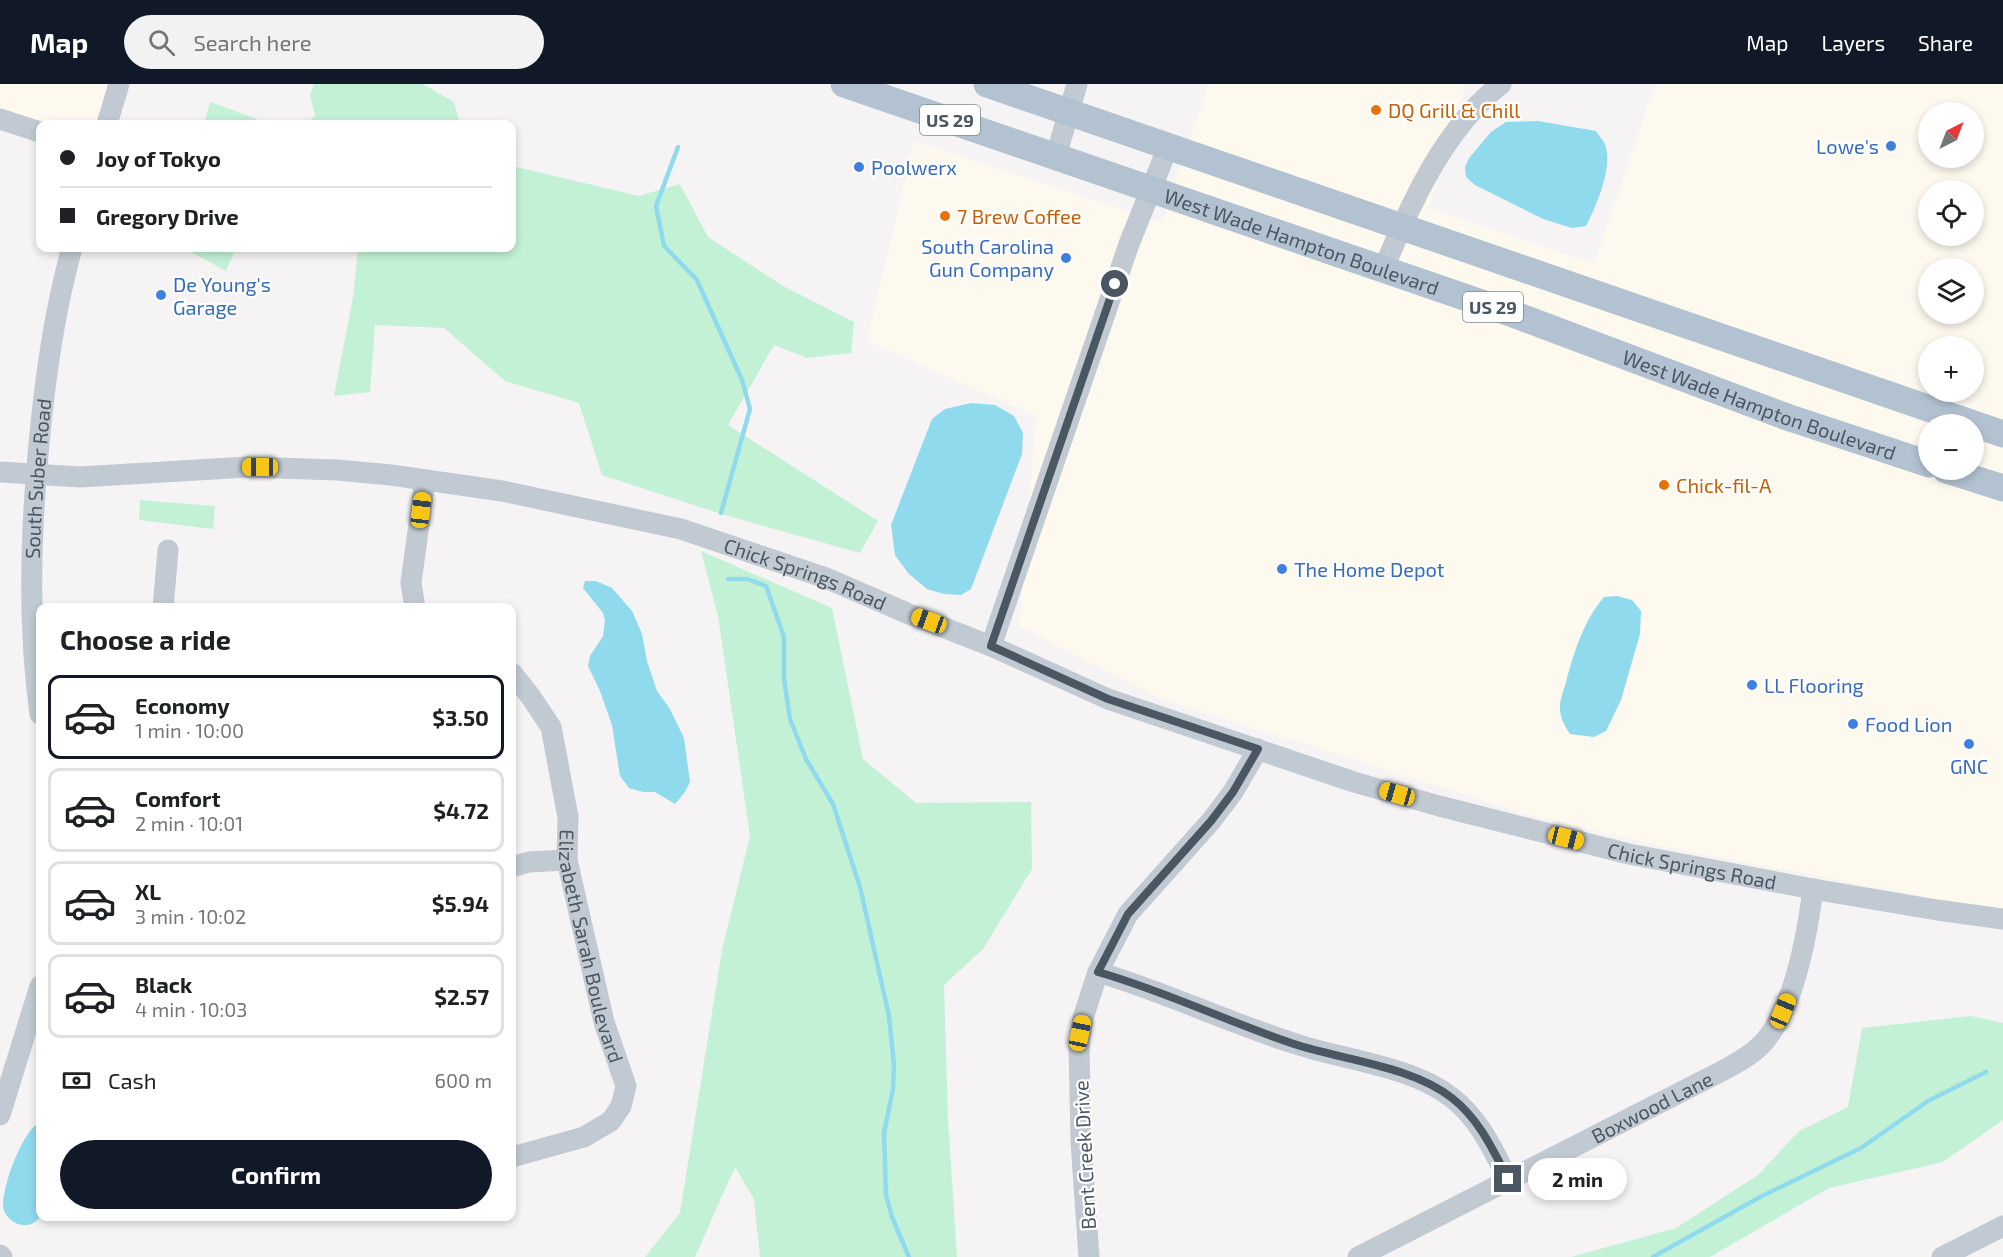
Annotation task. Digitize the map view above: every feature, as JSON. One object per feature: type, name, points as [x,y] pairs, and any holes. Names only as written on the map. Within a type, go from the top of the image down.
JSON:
[{"type":"main road","name":"West Wade Hampton Boulevard","points":[[844,84],[1505,311],[1787,417],[1918,460]]},
{"type":"main road","name":"US 29","points":[[987,84],[2003,434]]},
{"type":"main road","points":[[1978,480],[2003,488]]},
{"type":"street","points":[[108,120],[119,84]]},
{"type":"street","points":[[1056,156],[1077,84]]},
{"type":"street","points":[[1383,270],[1422,182],[1463,122],[1501,84]]},
{"type":"street","points":[[0,119],[36,131]]},
{"type":"street","points":[[991,646],[1125,255],[1168,147]]},
{"type":"street","name":"South Suber Road","points":[[36,673],[31,622],[31,553],[36,474],[47,370],[71,252]]},
{"type":"street","name":"Chick Springs Road","points":[[0,472],[80,477],[247,467],[337,470],[501,491],[681,529],[826,579],[991,646],[1108,699],[1354,782],[1618,851],[1813,889],[2003,919]]},
{"type":"street","points":[[414,603],[411,583],[425,480]]},
{"type":"street","points":[[163,603],[168,550]]},
{"type":"street","name":"Elizabeth Sarah Boulevard","points":[[516,678],[551,727],[568,817],[567,860],[604,1022],[626,1086],[621,1106],[611,1120],[584,1137],[516,1155]]},
{"type":"street","name":"Bent Creek Drive","points":[[1089,1257],[1081,1142],[1079,1045],[1083,1018],[1098,972],[1128,914],[1211,821],[1233,792],[1258,749]]},
{"type":"street","points":[[516,866],[529,862],[567,860]]},
{"type":"street","name":"Boxwood Lane","points":[[1358,1257],[1724,1070],[1758,1048],[1774,1029],[1790,994],[1813,889]]},
{"type":"street","points":[[1098,972],[1128,981],[1293,1044],[1394,1071],[1430,1084],[1451,1097],[1473,1119],[1488,1141],[1508,1179]]},
{"type":"street","points":[[0,1115],[36,999]]},
{"type":"street","points":[[1942,1257],[2003,1226]]},
{"type":"shaded area","points":[[0,84],[119,84],[106,120],[36,120],[36,125],[0,125]]},
{"type":"shaded area","points":[[1209,84],[1466,84],[1429,208],[1594,264],[1655,84],[2003,84],[2003,912],[1656,845],[1526,814],[1159,698],[1019,626],[1036,416],[867,341],[914,141],[1162,222]]},
{"type":"green space","points":[[314,84],[423,84],[454,102],[459,120],[311,120],[315,115],[310,95]]},
{"type":"green space","points":[[210,102],[259,120],[205,120]]},
{"type":"green space","points":[[516,167],[639,196],[680,184],[708,237],[783,286],[854,322],[851,353],[807,358],[774,345],[728,425],[878,521],[860,553],[718,513],[602,475],[579,403],[505,381],[444,328],[375,325],[370,392],[334,396],[353,297],[358,252],[516,252]]},
{"type":"green space","points":[[191,252],[234,252],[226,271]]},
{"type":"green space","points":[[140,500],[215,506],[213,529],[139,520]]},
{"type":"green space","points":[[701,551],[832,608],[863,759],[916,803],[1031,802],[1032,869],[983,949],[944,985],[948,1119],[957,1257],[760,1257],[754,1199],[735,1167],[695,1257],[645,1257],[680,1213],[722,950],[750,836],[718,616]]},
{"type":"green space","points":[[1971,1016],[2003,1023],[2003,1120],[1943,1162],[1829,1188],[1710,1257],[1571,1257],[1676,1228],[1758,1175],[1799,1131],[1848,1107],[1862,1028]]},
{"type":"water","points":[[1538,121],[1596,131],[1606,148],[1605,177],[1586,226],[1572,228],[1543,219],[1475,185],[1466,177],[1465,167],[1469,158],[1491,132],[1506,122]]},
{"type":"water","points":[[971,403],[995,405],[1014,416],[1023,433],[1022,454],[971,589],[961,595],[944,594],[927,589],[908,573],[895,555],[891,525],[932,419],[945,409]]},
{"type":"water","points":[[585,581],[596,581],[612,588],[632,611],[642,634],[647,661],[657,691],[670,709],[684,738],[690,782],[675,804],[655,792],[643,792],[629,788],[620,776],[612,725],[588,666],[590,656],[603,636],[605,621],[603,613],[583,588]]},
{"type":"water","points":[[1617,596],[1632,600],[1641,611],[1640,634],[1621,700],[1606,731],[1594,737],[1570,734],[1562,720],[1560,704],[1576,648],[1585,626],[1604,597]]},
{"type":"water","points":[[36,1125],[36,1221],[24,1225],[8,1217],[3,1205],[6,1185],[15,1159]]},
{"type":"waterway","points":[[678,147],[656,206],[664,246],[697,280],[742,380],[750,409],[721,513]]},
{"type":"waterway","points":[[728,579],[747,579],[766,586],[784,637],[784,679],[790,719],[806,759],[833,804],[860,887],[889,1016],[894,1065],[893,1089],[884,1133],[886,1195],[892,1217],[909,1257]]},
{"type":"waterway","points":[[1653,1257],[1760,1197],[1861,1148],[1928,1101],[1986,1072]]},
{"type":"place","name":"DQ Grill & Chill","points":[[1376,110]]},
{"type":"place","name":"Lowe's","points":[[1891,146]]},
{"type":"place","name":"Poolwerx","points":[[859,167]]},
{"type":"place","name":"7 Brew Coffee","points":[[945,216]]},
{"type":"place","name":"South Carolina Gun Company","points":[[1066,258]]},
{"type":"place","name":"De Young's Garage","points":[[161,295]]},
{"type":"place","name":"Chick-fil-A","points":[[1664,485]]},
{"type":"place","name":"The Home Depot","points":[[1282,569]]},
{"type":"place","name":"LL Flooring","points":[[1752,685]]},
{"type":"place","name":"Food Lion","points":[[1853,724]]},
{"type":"place","name":"GNC","points":[[1969,744]]},
{"type":"route","points":[[1115,284],[991,646],[1108,699],[1258,749],[1233,792],[1211,821],[1128,914],[1098,972],[1128,981],[1293,1044],[1394,1071],[1430,1084],[1451,1097],[1473,1119],[1488,1141],[1508,1179]]}]
